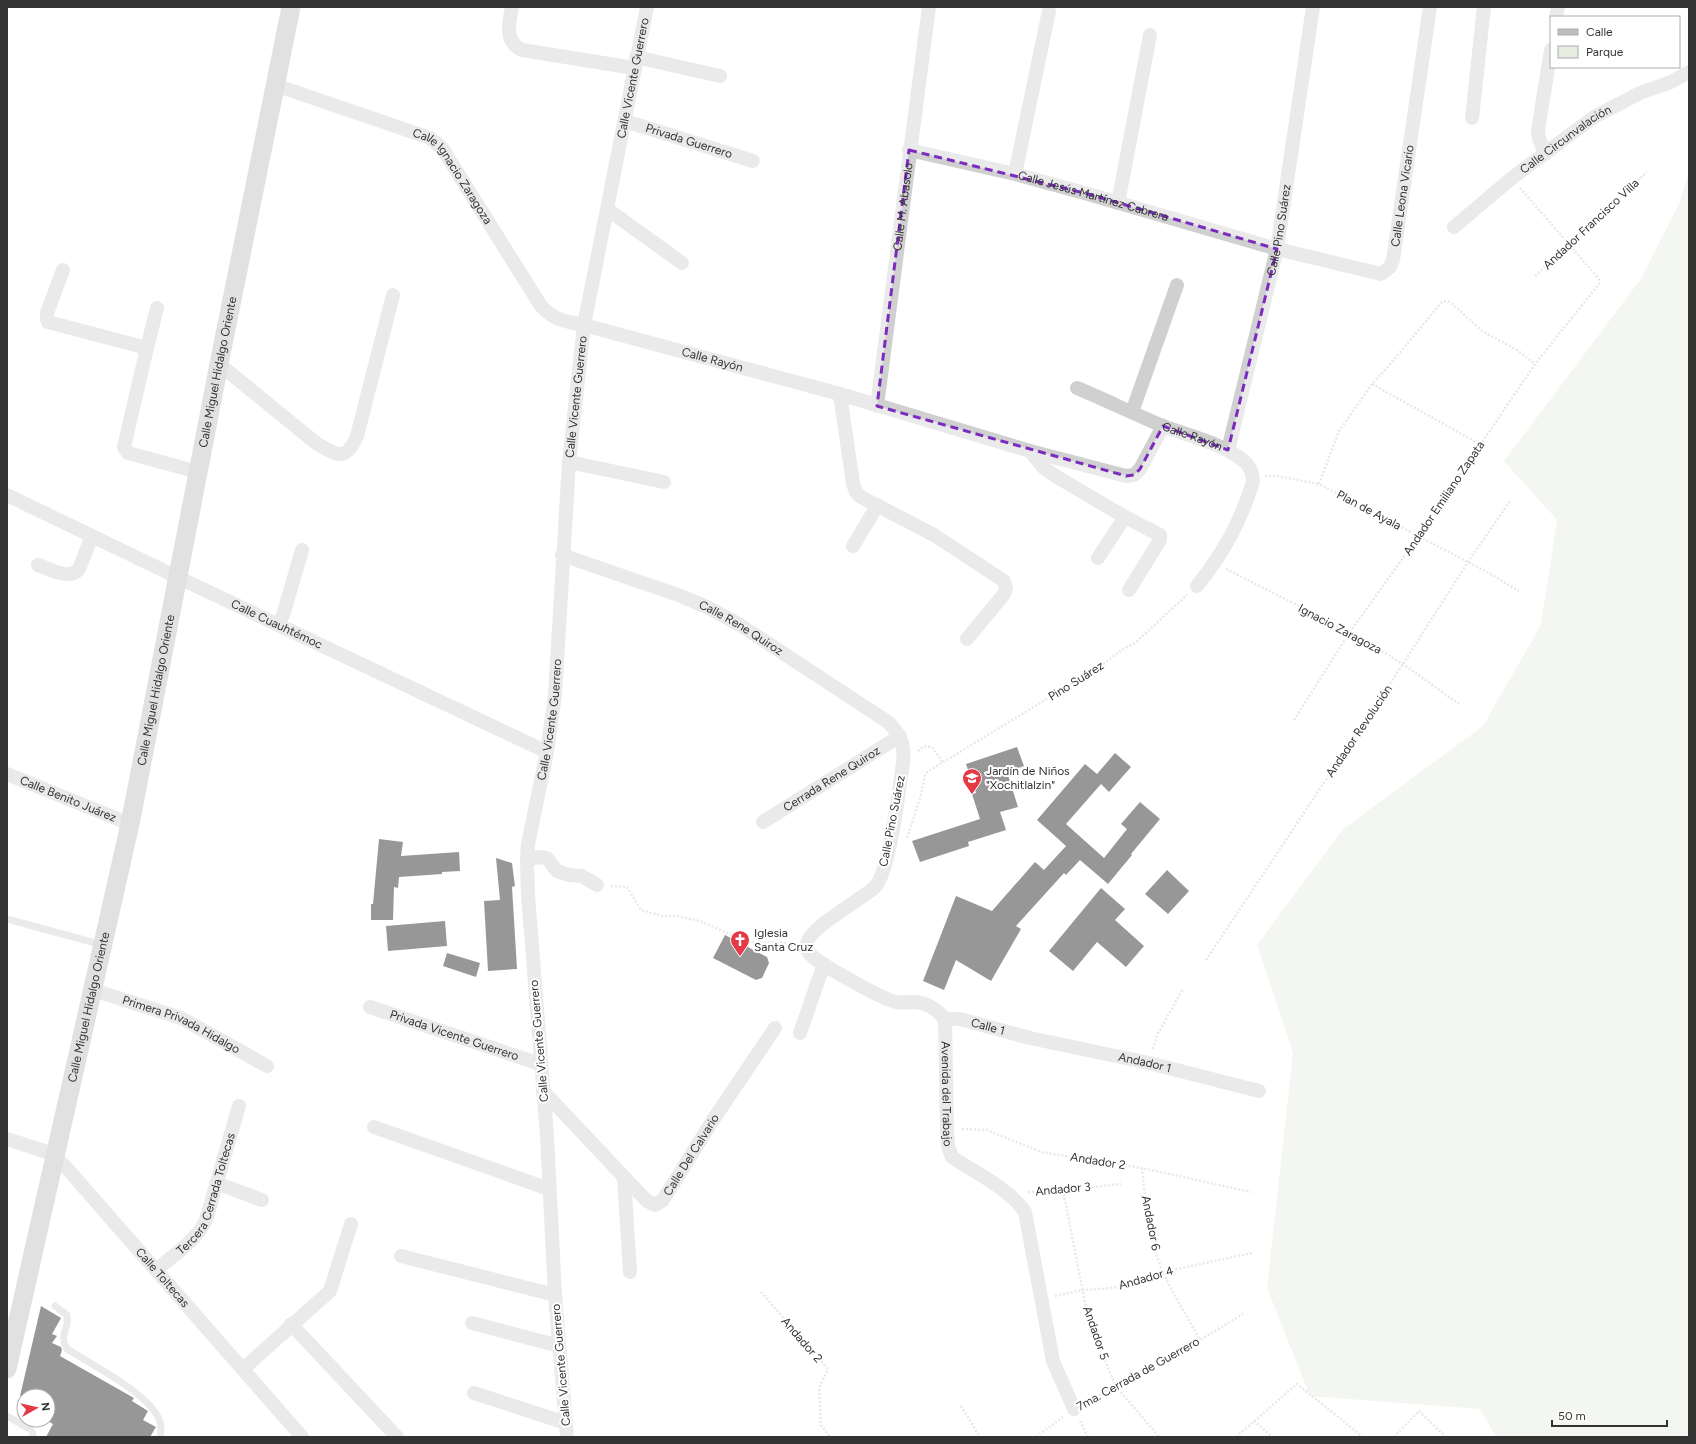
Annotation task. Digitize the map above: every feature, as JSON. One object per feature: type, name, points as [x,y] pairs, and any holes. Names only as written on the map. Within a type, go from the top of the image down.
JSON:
[{"type":"street","name":"Calle Miguel Hidalgo Oriente","points":[[7,1370],[130,824],[177,577],[291,7]]},
{"type":"street","points":[[512,7],[508,25],[512,42],[515,47],[522,50],[635,63],[720,76]]},
{"type":"street","name":"Calle Vicente Guerrero","points":[[567,1437],[555,1295],[527,859],[528,844],[547,752],[555,695],[562,555],[569,462],[584,324],[625,121],[646,7]]},
{"type":"street","name":"Calle M. Abasolo","points":[[877,406],[909,150],[929,7]]},
{"type":"street","name":"Calle Pino Suárez","points":[[1228,450],[1276,249],[1313,7]]},
{"type":"street","name":"Calle Leona Vicario","points":[[1276,249],[1376,274],[1382,274],[1390,267],[1393,260],[1430,7]]},
{"type":"street","points":[[1472,118],[1484,7]]},
{"type":"street","points":[[1014,174],[1049,11]]},
{"type":"street","points":[[1118,203],[1150,35]]},
{"type":"street","points":[[1546,154],[1539,138],[1538,130],[1550,56]]},
{"type":"street","name":"Calle Circunvalación","points":[[1454,227],[1512,178],[1594,117],[1640,93],[1671,82],[1689,72]]},
{"type":"street","name":"Calle Ignacio Zaragoza","points":[[275,85],[430,138],[442,148],[541,306],[550,315],[560,320],[584,324]]},
{"type":"street","name":"Privada Guerrero","points":[[625,121],[753,161]]},
{"type":"street","name":"Calle Jesús Martínez Cabrera","points":[[909,150],[1014,174],[1276,249]]},
{"type":"street","points":[[607,209],[682,263]]},
{"type":"street","points":[[63,270],[47,313],[48,322],[147,348]]},
{"type":"street","points":[[1132,412],[1177,285]]},
{"type":"street","points":[[219,364],[316,443],[338,454],[347,453],[357,436],[393,295]]},
{"type":"street","points":[[157,308],[125,442],[125,451],[198,472]]},
{"type":"street","name":"Calle Rayón","points":[[584,324],[840,394],[1030,451],[1126,476],[1132,476],[1140,470],[1163,426],[1212,442],[1228,450],[1250,467],[1253,476]]},
{"type":"street","points":[[1077,388],[1163,426]]},
{"type":"street","points":[[840,394],[853,484],[860,497],[934,535],[1004,581],[1006,589],[1004,594],[967,639]]},
{"type":"street","points":[[1030,451],[1044,468],[1125,517],[1158,533],[1160,540],[1129,590]]},
{"type":"street","points":[[569,462],[664,482]]},
{"type":"street","points":[[1198,586],[1215,563],[1241,518],[1253,482],[1253,476]]},
{"type":"street","name":"Calle Cuauhtémoc","points":[[7,495],[547,752]]},
{"type":"street","points":[[853,546],[877,506]]},
{"type":"street","points":[[1098,558],[1125,517]]},
{"type":"street","points":[[38,565],[68,575],[75,573],[79,569],[92,536]]},
{"type":"street","points":[[279,625],[302,550]]},
{"type":"street","name":"Calle Rene Quiroz","points":[[562,555],[710,608],[888,722],[900,736]]},
{"type":"street","name":"Calle Pino Suárez","points":[[806,944],[807,939],[813,932],[850,904],[868,894],[880,880],[888,853],[905,752],[900,736]]},
{"type":"street","name":"Cerrada Rene Quiroz","points":[[763,822],[900,736]]},
{"type":"street","name":"Calle Benito Juárez","points":[[7,774],[130,824]]},
{"type":"street","points":[[527,859],[542,857],[547,858],[557,871],[568,875],[582,876],[597,885]]},
{"type":"street","points":[[806,944],[810,954],[824,964],[895,1002],[923,1004],[939,1012],[946,1019]]},
{"type":"street","points":[[800,1033],[824,964]]},
{"type":"street","name":"Primera Privada Hidalgo","points":[[92,990],[181,1018],[267,1066]]},
{"type":"street","name":"Privada Vicente Guerrero","points":[[370,1007],[540,1064]]},
{"type":"street","name":"Calle 1","points":[[946,1019],[960,1019],[1030,1038]]},
{"type":"street","name":"Avenida del Trabajo","points":[[946,1019],[948,1146],[952,1157],[984,1177],[1021,1206],[1025,1212],[1040,1299],[1053,1361],[1074,1409]]},
{"type":"street","name":"Calle Del Calvario","points":[[543,1091],[624,1177],[652,1204],[655,1205],[663,1200],[713,1120],[775,1028]]},
{"type":"street","name":"Andador 1","points":[[1030,1038],[1149,1063],[1259,1091]]},
{"type":"street","name":"Tercera Cerrada Toltecas","points":[[156,1270],[196,1236],[206,1220],[239,1106]]},
{"type":"street","points":[[374,1127],[549,1189]]},
{"type":"street","name":"Calle Toltecas","points":[[7,1139],[47,1152],[64,1165],[302,1437]]},
{"type":"street","points":[[624,1177],[630,1272]]},
{"type":"street","points":[[216,1183],[262,1200]]},
{"type":"street","points":[[242,1369],[330,1291],[351,1224]]},
{"type":"street","points":[[400,1256],[555,1295]]},
{"type":"street","points":[[472,1323],[559,1346]]},
{"type":"street","points":[[291,1324],[397,1437]]},
{"type":"street","points":[[474,1393],[566,1423]]},
{"type":"lane","points":[[7,919],[103,945]]},
{"type":"lane","points":[[55,1306],[67,1315],[68,1320],[63,1339],[67,1349],[138,1394],[155,1411],[159,1418],[161,1425],[160,1437]]},
{"type":"lane","points":[[7,1416],[31,1430],[34,1437]]},
{"type":"path","name":"Andador Francisco Villa","points":[[1535,276],[1647,172]]},
{"type":"path","points":[[1512,178],[1568,244]]},
{"type":"path","name":"Andador Emiliano Zapata","points":[[1294,720],[1350,632],[1418,536],[1535,364],[1600,282],[1568,244]]},
{"type":"path","points":[[1319,484],[1339,432],[1372,384],[1442,302],[1450,302],[1482,331],[1517,350],[1535,364]]},
{"type":"path","points":[[1372,384],[1480,445]]},
{"type":"path","name":"Plan de Ayala","points":[[1253,476],[1277,476],[1319,484],[1468,562],[1519,591]]},
{"type":"path","name":"Andador Revolución","points":[[1206,960],[1403,664],[1468,562],[1510,502]]},
{"type":"path","name":"Ignacio Zaragoza","points":[[1215,563],[1350,632],[1403,664],[1459,704]]},
{"type":"path","name":"Pino Suárez","points":[[925,779],[927,772],[1101,666],[1123,649],[1135,643],[1198,586]]},
{"type":"path","points":[[903,763],[924,746],[928,746],[932,747],[943,763]]},
{"type":"path","points":[[597,885],[627,887],[641,910],[663,916],[677,916],[700,921],[748,942],[806,944]]},
{"type":"path","points":[[1149,1063],[1157,1035],[1183,989]]},
{"type":"path","name":"Andador 2","points":[[947,1128],[987,1130],[1042,1152],[1142,1168],[1251,1192]]},
{"type":"path","name":"Andador 6","points":[[1142,1168],[1145,1195],[1156,1252],[1164,1272],[1200,1340]]},
{"type":"path","name":"Andador 3","points":[[1005,1193],[1063,1190],[1121,1184]]},
{"type":"path","name":"Andador 5","points":[[1063,1190],[1088,1318],[1115,1385],[1159,1437]]},
{"type":"path","name":"Andador 4","points":[[1040,1299],[1083,1290],[1114,1288],[1164,1272],[1252,1253]]},
{"type":"path","name":"Andador 2","points":[[761,1292],[828,1369],[819,1388],[821,1425],[830,1437]]},
{"type":"path","name":"7ma. Cerrada de Guerrero","points":[[1036,1437],[1074,1409],[1115,1385],[1200,1340],[1243,1314]]},
{"type":"path","points":[[1236,1437],[1297,1384],[1363,1437]]},
{"type":"path","points":[[961,1406],[980,1437]]},
{"type":"path","points":[[1394,1437],[1418,1411],[1446,1437]]},
{"type":"path","points":[[1254,1421],[1272,1437]]},
{"type":"highlighted area","points":[[909,150],[1088,194],[1277,249],[1228,450],[1163,426],[1140,469],[1134,475],[1126,476],[877,406]]},
{"type":"green space","points":[[1689,172],[1689,1437],[1496,1437],[1480,1409],[1310,1396],[1267,1288],[1293,1053],[1257,945],[1343,829],[1483,726],[1541,625],[1557,520],[1504,461],[1640,280],[1680,202]]},
{"type":"building","points":[[1017,747],[1024,766],[1007,772],[1018,807],[1000,812],[1006,830],[968,842],[969,846],[920,862],[912,841],[980,819],[972,794],[976,793],[966,764]]},
{"type":"building","points":[[1115,753],[1131,767],[1109,792],[1101,784],[1066,824],[1104,858],[1127,829],[1121,824],[1140,802],[1160,819],[1108,884],[1080,860],[1066,875],[1064,873],[1016,926],[1021,929],[991,981],[956,960],[944,990],[923,981],[956,896],[992,911],[1035,862],[1044,870],[1066,846],[1037,820],[1085,764],[1097,774]]},
{"type":"building","points":[[379,839],[403,842],[401,856],[459,852],[460,871],[442,872],[442,874],[399,877],[398,888],[394,887],[393,920],[371,920],[371,904],[373,904]]},
{"type":"building","points":[[496,858],[512,863],[515,886],[512,887],[517,969],[488,971],[484,901],[500,900]]},
{"type":"building","points":[[1167,870],[1189,891],[1168,914],[1145,894]]},
{"type":"building","points":[[1101,888],[1125,909],[1115,920],[1144,946],[1126,967],[1097,942],[1073,971],[1049,951]]},
{"type":"building","points":[[445,921],[447,946],[388,951],[386,926]]},
{"type":"building","name":"Iglesia Santa Cruz","points":[[725,935],[767,957],[769,963],[762,978],[756,980],[713,958]]},
{"type":"building","points":[[447,953],[480,963],[476,977],[443,966]]},
{"type":"building","points":[[41,1306],[61,1318],[52,1334],[57,1336],[52,1343],[61,1347],[62,1350],[60,1356],[134,1398],[132,1401],[148,1411],[143,1420],[156,1427],[150,1437],[46,1437],[51,1428],[56,1428],[56,1388],[22,1388]]},
{"type":"place","name":"Jardín de Niños \"Xochitlalzin\"","points":[[972,795]]},
{"type":"place","name":"Iglesia Santa Cruz","points":[[740,957]]}]
